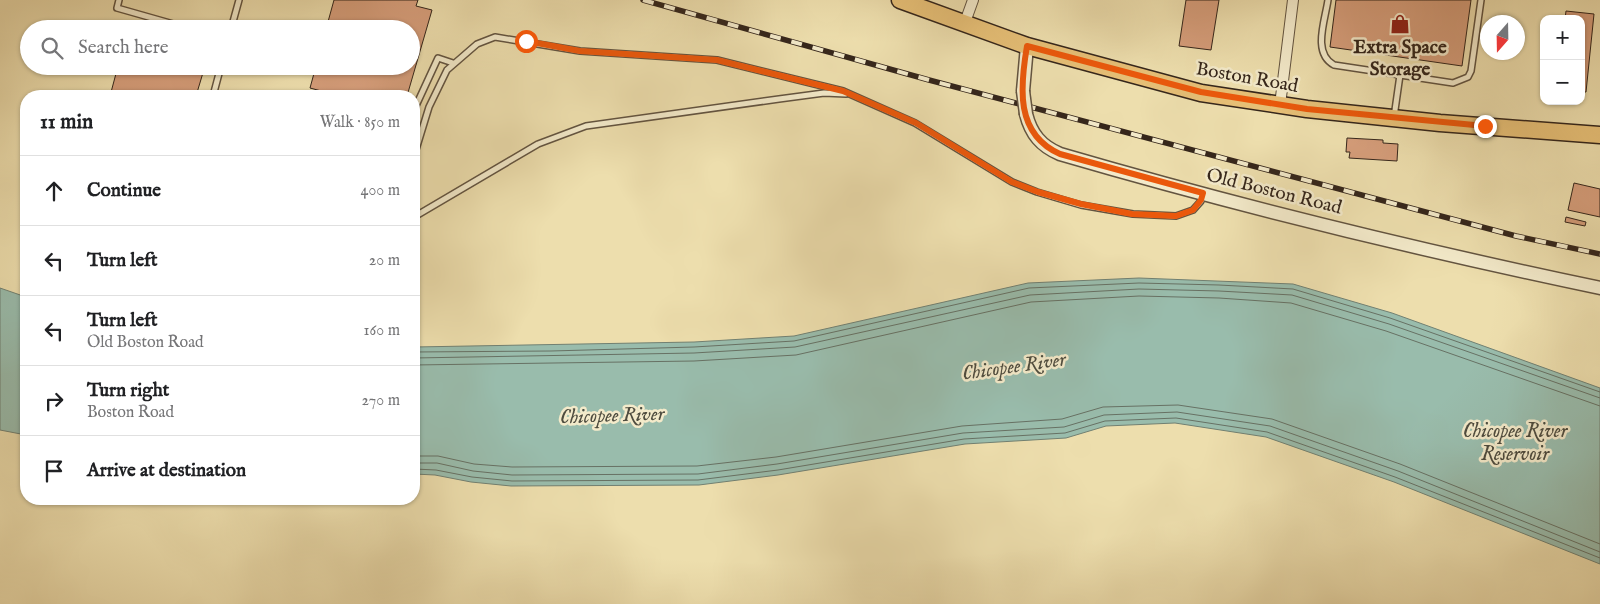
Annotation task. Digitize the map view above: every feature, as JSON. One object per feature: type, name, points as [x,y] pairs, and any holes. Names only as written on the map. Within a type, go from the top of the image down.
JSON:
[{"type":"main road","name":"Boston Road","points":[[900,0],[964,25],[1027,46],[1201,92],[1280,105],[1440,123],[1600,135]]},
{"type":"street","points":[[964,25],[973,0]]},
{"type":"street","points":[[1280,105],[1293,0]]},
{"type":"street","name":"Old Boston Road","points":[[1027,46],[1022,90],[1026,114],[1035,136],[1051,150],[1203,193],[1458,258],[1600,288]]},
{"type":"lane","points":[[119,0],[117,8],[159,20]]},
{"type":"lane","points":[[233,20],[239,0]]},
{"type":"lane","points":[[1328,0],[1321,49],[1327,61],[1334,65],[1453,83],[1468,77],[1471,71],[1481,0]]},
{"type":"lane","points":[[420,139],[438,87],[453,63],[477,44],[496,37],[580,51],[717,60],[852,94],[916,123],[1012,182],[1060,199],[1132,214],[1176,216],[1193,210],[1201,200],[1203,193]]},
{"type":"lane","points":[[420,97],[438,58],[453,63]]},
{"type":"lane","points":[[215,90],[219,75]]},
{"type":"lane","points":[[1394,117],[1400,75]]},
{"type":"lane","points":[[420,213],[538,144],[586,126],[824,93],[852,94]]},
{"type":"water","points":[[1139,278],[1293,284],[1392,313],[1600,388],[1600,564],[1394,482],[1266,437],[1175,423],[1106,426],[1066,438],[965,444],[778,475],[699,485],[511,486],[420,474],[420,347],[694,342],[794,336],[1028,283]]},
{"type":"water","points":[[0,288],[20,295],[20,434],[0,430]]},
{"type":"building","points":[[334,0],[418,0],[416,6],[432,10],[420,51],[420,20],[328,20]]},
{"type":"building","points":[[1186,0],[1219,0],[1211,50],[1179,46]]},
{"type":"building","name":"Extra Space Storage","points":[[1336,0],[1471,0],[1462,66],[1330,47]]},
{"type":"building","points":[[1566,11],[1594,14],[1586,92],[1585,15],[1566,15]]},
{"type":"building","points":[[116,75],[202,75],[198,90],[112,90]]},
{"type":"building","points":[[314,75],[413,75],[409,90],[318,90],[310,88]]},
{"type":"building","points":[[1347,138],[1383,140],[1383,143],[1398,144],[1397,161],[1349,158],[1350,152],[1346,152]]},
{"type":"building","points":[[1574,183],[1600,189],[1600,217],[1568,210]]},
{"type":"building","points":[[1566,217],[1586,222],[1585,226],[1565,222]]},
{"type":"railway","points":[[643,0],[929,80],[1516,236],[1600,254]]},
{"type":"place","name":"Extra Space Storage","points":[[1400,24]]},
{"type":"route","points":[[526,41],[580,51],[717,60],[843,91],[868,100],[916,123],[1012,182],[1060,199],[1111,211],[1149,216],[1176,216],[1186,213],[1197,207],[1203,193],[1060,154],[1044,146],[1032,131],[1026,114],[1022,84],[1027,46],[1095,66],[1201,92],[1307,109],[1485,126]]},
{"type":"water label","name":"Chicopee River","points":[[1014,367]]},
{"type":"water label","name":"Chicopee River","points":[[612,416]]},
{"type":"water label","name":"Chicopee River Reservoir","points":[[1515,442]]}]
